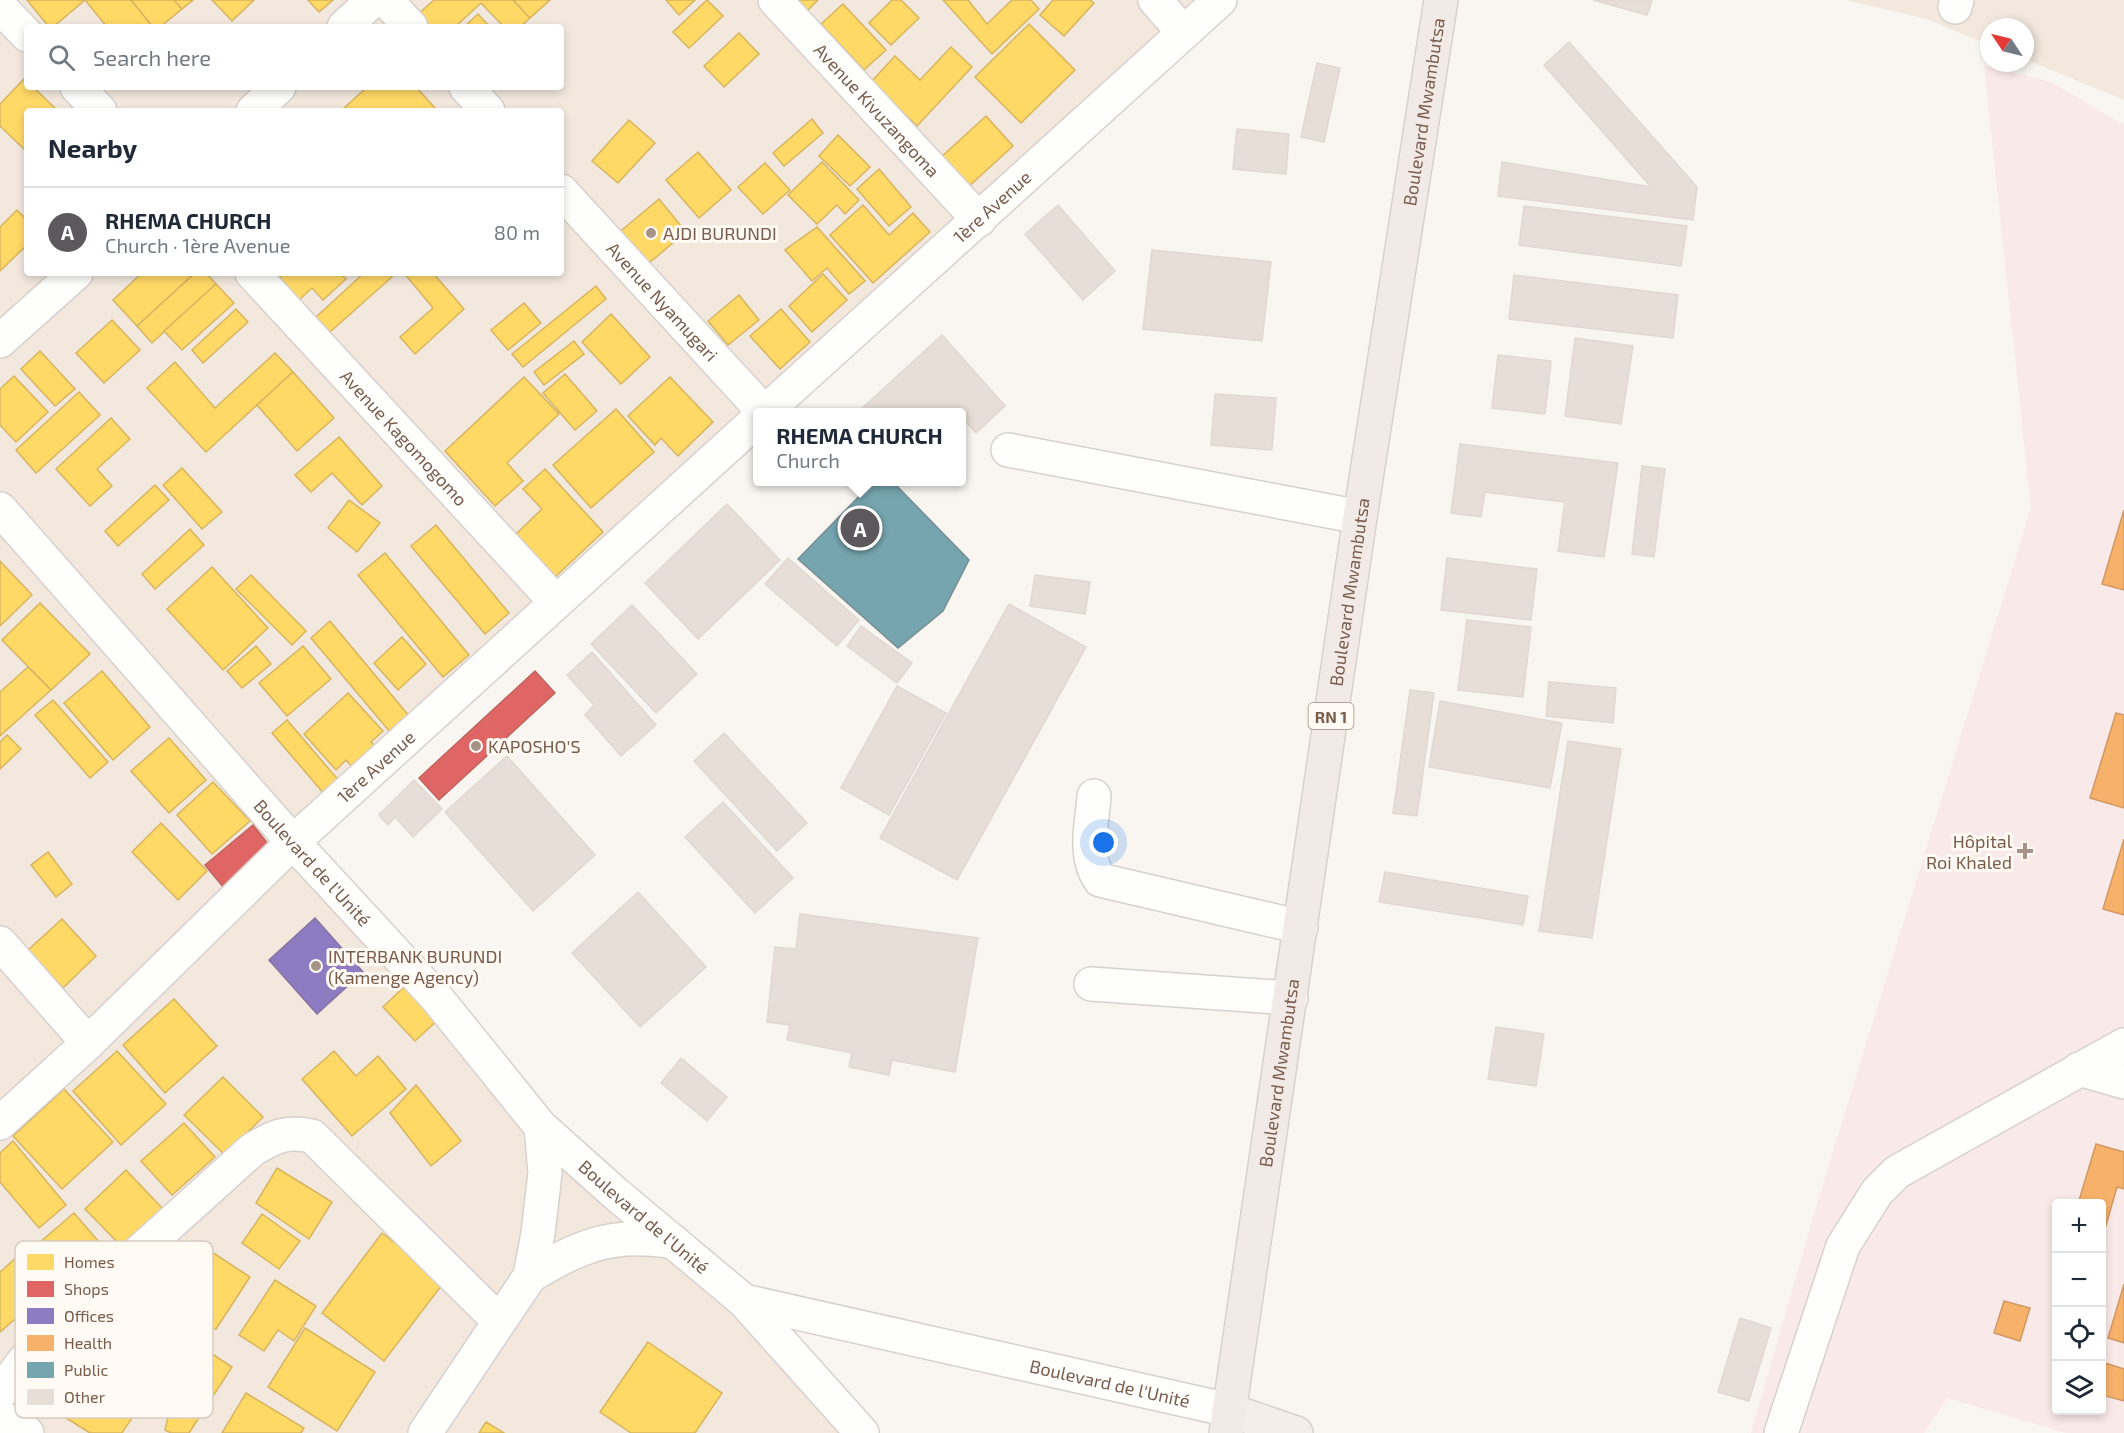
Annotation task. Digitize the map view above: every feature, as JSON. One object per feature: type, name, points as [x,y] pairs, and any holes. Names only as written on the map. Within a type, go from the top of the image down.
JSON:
[{"type":"highway","name":"Boulevard Mwambutsa","points":[[1228,1422],[1360,517],[1441,0]]},
{"type":"main road","points":[[1228,1422],[1296,1433]]},
{"type":"street","points":[[347,24],[373,0]]},
{"type":"street","points":[[386,0],[408,24]]},
{"type":"street","name":"Avenue Kivuzangoma","points":[[776,0],[979,220]]},
{"type":"street","points":[[1155,0],[1183,32]]},
{"type":"street","name":"1ère Avenue","points":[[768,408],[1220,0]]},
{"type":"street","points":[[0,7],[24,32]]},
{"type":"street","points":[[80,90],[97,108]]},
{"type":"street","points":[[256,108],[276,90]]},
{"type":"street","points":[[469,90],[485,108]]},
{"type":"street","name":"Avenue Nyamugari","points":[[564,194],[760,408]]},
{"type":"street","points":[[0,341],[73,276]]},
{"type":"street","name":"Avenue Kagomogomo","points":[[255,276],[555,601]]},
{"type":"street","name":"1ère Avenue","points":[[0,1124],[88,1043],[293,843],[555,601],[753,423]]},
{"type":"street","points":[[1008,450],[1360,517]]},
{"type":"street","name":"Boulevard de l'Unité","points":[[0,508],[293,843],[436,997],[541,1127],[744,1300],[862,1433]]},
{"type":"street","points":[[1094,796],[1090,855],[1092,868],[1100,880],[1301,927]]},
{"type":"street","points":[[0,943],[88,1043]]},
{"type":"street","points":[[1091,984],[1291,998]]},
{"type":"street","points":[[1781,1433],[1843,1246],[1877,1192],[1897,1172],[2124,1045]]},
{"type":"street","points":[[2079,1069],[2124,1083]]},
{"type":"street","points":[[530,1276],[545,1173],[541,1127]]},
{"type":"street","points":[[151,1241],[252,1150],[276,1135],[296,1132],[312,1136],[499,1321]]},
{"type":"street","points":[[425,1433],[530,1276],[573,1251],[599,1244],[626,1239],[673,1241]]},
{"type":"street","name":"Boulevard de l'Unité","points":[[744,1300],[1228,1422]]},
{"type":"street","points":[[0,1393],[15,1373]]},
{"type":"street","points":[[0,1416],[27,1433]]},
{"type":"shaded area","points":[[0,0],[1220,0],[771,408],[753,408],[753,424],[293,842],[436,997],[862,1433],[0,1433]]},
{"type":"shaded area","points":[[1846,0],[2124,0],[2124,100],[2034,63],[2034,18],[1980,18],[1980,41],[1927,19]]},
{"type":"shaded area","name":"Hôpital Roi Khaled","points":[[1985,72],[2012,72],[2051,82],[2124,125],[2124,1433],[2066,1433],[1947,1398],[1924,1433],[1751,1433],[1820,1194],[2031,508]]},
{"type":"building: Homes","points":[[27,0],[85,0],[57,24],[47,24]]},
{"type":"building: Homes","points":[[85,0],[131,0],[151,24],[105,24]]},
{"type":"building: Homes","points":[[131,0],[174,0],[182,9],[164,24],[151,24]]},
{"type":"building: Homes","points":[[174,0],[193,0],[182,9]]},
{"type":"building: Homes","points":[[212,0],[254,0],[232,21]]},
{"type":"building: Homes","points":[[308,0],[333,0],[319,12]]},
{"type":"building: Homes","points":[[434,0],[513,0],[530,18],[523,24],[501,24],[481,3],[458,24],[421,24],[415,17]]},
{"type":"building: Homes","points":[[513,0],[550,0],[530,18]]},
{"type":"building: Homes","points":[[666,0],[695,0],[679,15]]},
{"type":"building: Homes","points":[[707,0],[723,16],[689,48],[673,32]]},
{"type":"building: Homes","points":[[797,0],[818,0],[807,11]]},
{"type":"building: Homes","points":[[892,0],[901,0],[919,18],[891,45],[869,23]]},
{"type":"building: Homes","points":[[943,0],[968,0],[987,24],[1012,0],[1031,0],[1039,9],[992,54]]},
{"type":"building: Homes","points":[[1053,0],[1090,0],[1094,3],[1064,36],[1040,15]]},
{"type":"building: Homes","points":[[843,4],[886,50],[864,70],[821,24]]},
{"type":"building: Homes","points":[[478,14],[487,24],[467,24]]},
{"type":"building: Homes","points":[[1029,24],[1075,70],[1021,123],[975,77]]},
{"type":"building: Homes","points":[[739,33],[759,54],[724,87],[704,66]]},
{"type":"building: Homes","points":[[951,47],[972,67],[917,126],[871,82],[895,56],[920,80]]},
{"type":"building: Homes","points":[[24,79],[24,90],[36,90],[55,108],[24,108],[24,149],[0,126],[0,104]]},
{"type":"building: Homes","points":[[364,90],[419,90],[435,108],[344,108]]},
{"type":"building: Homes","points":[[986,116],[1013,146],[967,188],[939,159]]},
{"type":"building: Homes","points":[[812,119],[823,133],[784,166],[773,153]]},
{"type":"building: Homes","points":[[629,120],[655,143],[618,183],[592,161]]},
{"type":"building: Homes","points":[[838,135],[870,167],[850,186],[819,156]]},
{"type":"building: Homes","points":[[698,152],[731,190],[699,218],[666,180]]},
{"type":"building: Homes","points":[[822,162],[859,200],[845,214],[837,205],[817,224],[788,195]]},
{"type":"building: Homes","points":[[765,163],[790,190],[763,214],[738,187]]},
{"type":"building: Homes","points":[[879,169],[911,207],[889,226],[857,189]]},
{"type":"building: Homes","name":"AJDI BURUNDI","points":[[659,199],[686,232],[643,268],[616,235]]},
{"type":"building: Homes","points":[[863,205],[889,235],[913,213],[930,232],[873,283],[830,235]]},
{"type":"building: Homes","points":[[17,210],[24,217],[24,248],[0,271],[0,227]]},
{"type":"building: Homes","points":[[817,227],[865,281],[849,294],[827,268],[812,281],[785,250]]},
{"type":"building: Homes","points":[[823,274],[847,300],[812,332],[789,306]]},
{"type":"building: Homes","points":[[139,276],[192,276],[137,326],[113,300]]},
{"type":"building: Homes","points":[[192,276],[209,276],[216,284],[152,343],[137,326]]},
{"type":"building: Homes","points":[[281,276],[343,276],[346,279],[323,300],[312,288],[299,300],[279,278]]},
{"type":"building: Homes","points":[[361,276],[392,277],[330,332],[316,317]]},
{"type":"building: Homes","points":[[406,276],[436,276],[464,309],[415,354],[400,337],[433,308]]},
{"type":"building: Homes","points":[[216,284],[234,303],[182,350],[164,331]]},
{"type":"building: Homes","points":[[596,286],[606,299],[523,367],[512,354]]},
{"type":"building: Homes","points":[[739,295],[759,320],[728,345],[708,321]]},
{"type":"building: Homes","points":[[524,303],[541,323],[508,350],[491,330]]},
{"type":"building: Homes","points":[[236,309],[248,322],[203,363],[192,350]]},
{"type":"building: Homes","points":[[781,309],[810,342],[780,369],[750,336]]},
{"type":"building: Homes","points":[[611,314],[650,357],[621,384],[582,342]]},
{"type":"building: Homes","points":[[112,320],[140,350],[104,383],[76,353]]},
{"type":"building: Homes","points":[[574,341],[584,354],[544,385],[534,372]]},
{"type":"building: Homes","points":[[40,351],[75,389],[55,406],[21,369]]},
{"type":"building: Homes","points":[[275,353],[293,372],[206,452],[147,388],[175,362],[215,408]]},
{"type":"building: Homes","points":[[293,372],[334,418],[297,451],[257,405]]},
{"type":"building: Homes","points":[[565,374],[597,411],[575,430],[543,393]]},
{"type":"building: Homes","points":[[14,376],[48,412],[16,442],[0,425],[0,389]]},
{"type":"building: Homes","points":[[524,377],[559,414],[507,463],[523,481],[495,506],[445,451]]},
{"type":"building: Homes","points":[[670,377],[713,422],[678,456],[661,438],[655,445],[628,416]]},
{"type":"building: Homes","points":[[79,392],[100,415],[36,473],[16,450]]},
{"type":"building: Homes","points":[[616,409],[654,452],[591,508],[553,465]]},
{"type":"building: Homes","points":[[111,418],[130,439],[97,469],[112,486],[90,506],[56,469]]},
{"type":"building: Homes","points":[[339,437],[382,486],[362,505],[332,473],[311,492],[295,475]]},
{"type":"building: Homes","points":[[182,468],[222,512],[202,529],[163,485]]},
{"type":"building: Homes","points":[[545,469],[603,532],[554,578],[515,535],[542,509],[523,489]]},
{"type":"building: Homes","points":[[155,485],[169,500],[118,546],[105,531]]},
{"type":"building: Homes","points":[[349,500],[380,523],[357,552],[328,528]]},
{"type":"building: Homes","points":[[436,525],[509,613],[485,634],[411,546]]},
{"type":"building: Homes","points":[[190,529],[204,545],[155,589],[142,574]]},
{"type":"building: Homes","points":[[385,553],[469,655],[443,677],[358,575]]},
{"type":"building: Homes","points":[[0,561],[32,595],[0,626]]},
{"type":"building: Homes","points":[[212,567],[268,628],[223,670],[167,609]]},
{"type":"building: Homes","points":[[251,575],[306,631],[292,645],[236,589]]},
{"type":"building: Homes","points":[[40,603],[90,654],[51,690],[2,640]]},
{"type":"building: Homes","points":[[330,621],[409,716],[390,732],[311,638]]},
{"type":"building: Homes","points":[[402,637],[426,664],[398,690],[374,663]]},
{"type":"building: Homes","points":[[256,646],[271,664],[242,688],[227,671]]},
{"type":"building: Homes","points":[[303,646],[331,679],[287,716],[259,683]]},
{"type":"building: Homes","points":[[28,667],[51,690],[0,736],[0,692]]},
{"type":"building: Homes","points":[[102,671],[150,727],[113,760],[64,703]]},
{"type":"building: Homes","points":[[348,693],[383,731],[371,742],[378,749],[355,770],[346,760],[336,770],[304,734]]},
{"type":"building: Homes","points":[[53,700],[108,762],[90,778],[35,715]]},
{"type":"building: Homes","points":[[287,720],[340,782],[325,795],[272,733]]},
{"type":"building: Homes","points":[[7,735],[21,749],[0,769],[0,742]]},
{"type":"building: Homes","points":[[169,738],[206,780],[169,813],[131,771]]},
{"type":"building: Homes","points":[[213,782],[250,821],[212,854],[177,815]]},
{"type":"building: Homes","points":[[161,823],[207,871],[178,900],[132,852]]},
{"type":"building: Homes","points":[[48,852],[72,884],[56,897],[31,865]]},
{"type":"building: Homes","points":[[62,919],[96,956],[63,988],[28,950]]},
{"type":"building: Homes","points":[[407,984],[440,1018],[415,1041],[383,1007]]},
{"type":"building: Homes","points":[[174,999],[217,1046],[165,1093],[123,1045]]},
{"type":"building: Homes","points":[[117,1051],[166,1104],[121,1145],[73,1091]]},
{"type":"building: Homes","points":[[334,1051],[356,1076],[378,1056],[406,1089],[352,1136],[302,1079]]},
{"type":"building: Homes","points":[[223,1077],[263,1117],[225,1155],[184,1115]]},
{"type":"building: Homes","points":[[416,1085],[461,1141],[431,1166],[390,1113]]},
{"type":"building: Homes","points":[[64,1089],[113,1142],[62,1189],[13,1136]]},
{"type":"building: Homes","points":[[184,1123],[215,1157],[172,1195],[141,1161]]},
{"type":"building: Homes","points":[[13,1141],[66,1205],[39,1228],[0,1182],[0,1153]]},
{"type":"building: Homes","points":[[277,1168],[332,1202],[309,1239],[256,1203]]},
{"type":"building: Homes","points":[[126,1170],[163,1209],[130,1241],[116,1241],[85,1209]]},
{"type":"building: Homes","points":[[74,1213],[98,1241],[41,1241]]},
{"type":"building: Homes","points":[[262,1214],[300,1241],[279,1269],[242,1243]]},
{"type":"building: Homes","points":[[382,1233],[445,1281],[384,1361],[322,1313]]},
{"type":"building: Homes","points":[[213,1253],[250,1277],[216,1329],[213,1328]]},
{"type":"building: Homes","points":[[15,1259],[15,1319],[0,1332],[0,1272]]},
{"type":"building: Homes","points":[[275,1280],[316,1306],[294,1341],[278,1330],[264,1351],[239,1335]]},
{"type":"building: Homes","points":[[305,1328],[375,1372],[337,1431],[268,1387]]},
{"type":"building: Homes","points":[[648,1342],[722,1393],[695,1433],[631,1433],[600,1412]]},
{"type":"building: Homes","points":[[213,1354],[232,1367],[213,1396]]},
{"type":"building: Homes","points":[[246,1393],[304,1428],[301,1433],[222,1433]]},
{"type":"building: Homes","points":[[66,1418],[132,1418],[122,1433],[90,1433]]},
{"type":"building: Homes","points":[[168,1418],[199,1418],[189,1433],[171,1433],[165,1430]]},
{"type":"building: Homes","points":[[486,1422],[504,1433],[479,1433]]},
{"type":"building: Shops","points":[[535,671],[555,693],[439,800],[419,778]]},
{"type":"building: Shops","points":[[253,825],[272,849],[224,888],[205,865]]},
{"type":"building: Offices","name":"INTERBANK BURUNDI (Kamenge Agency)","points":[[315,918],[363,972],[317,1014],[269,960]]},
{"type":"building: Health","points":[[2124,510],[2124,590],[2102,584]]},
{"type":"building: Health","points":[[2116,713],[2124,715],[2124,808],[2090,798]]},
{"type":"building: Health","points":[[2124,839],[2124,915],[2103,909]]},
{"type":"building: Health","points":[[2096,1144],[2124,1152],[2124,1189],[2117,1187],[2106,1225],[2106,1199],[2080,1199]]},
{"type":"building: Health","points":[[2124,1284],[2124,1343],[2108,1338]]},
{"type":"building: Health","points":[[2004,1301],[2030,1308],[2020,1341],[1994,1333]]},
{"type":"building: Health","points":[[2106,1363],[2124,1369],[2124,1401],[2106,1396]]},
{"type":"building: Public","points":[[869,486],[897,486],[969,560],[943,611],[898,648],[798,559]]},
{"type":"building: Other","points":[[1593,0],[1652,0],[1647,15]]},
{"type":"building: Other","points":[[1569,42],[1697,187],[1693,220],[1498,196],[1502,162],[1651,187],[1544,65]]},
{"type":"building: Other","points":[[1317,63],[1340,68],[1324,142],[1301,137]]},
{"type":"building: Other","points":[[1237,129],[1289,134],[1286,174],[1233,169]]},
{"type":"building: Other","points":[[1058,205],[1115,271],[1083,300],[1025,234]]},
{"type":"building: Other","points":[[1524,206],[1687,226],[1681,266],[1519,245]]},
{"type":"building: Other","points":[[1152,250],[1271,262],[1262,341],[1143,329]]},
{"type":"building: Other","points":[[1514,275],[1678,295],[1673,338],[1509,319]]},
{"type":"building: Other","points":[[942,335],[1005,406],[976,433],[966,422],[966,408],[862,408]]},
{"type":"building: Other","points":[[1575,338],[1633,346],[1621,424],[1565,416]]},
{"type":"building: Other","points":[[1498,355],[1551,361],[1545,414],[1492,408]]},
{"type":"building: Other","points":[[1215,394],[1276,398],[1272,450],[1211,445]]},
{"type":"building: Other","points":[[1460,444],[1618,463],[1604,557],[1558,551],[1565,502],[1485,492],[1481,517],[1451,513]]},
{"type":"building: Other","points":[[1642,466],[1665,469],[1654,557],[1632,554]]},
{"type":"building: Other","points":[[727,504],[780,560],[698,639],[645,583]]},
{"type":"building: Other","points":[[788,558],[859,620],[837,646],[765,584]]},
{"type":"building: Other","points":[[1447,558],[1537,569],[1531,620],[1441,610]]},
{"type":"building: Other","points":[[1035,575],[1090,582],[1085,614],[1030,606]]},
{"type":"building: Other","points":[[1009,604],[1086,647],[957,880],[880,838]]},
{"type":"building: Other","points":[[632,605],[697,674],[656,713],[591,644]]},
{"type":"building: Other","points":[[1467,620],[1531,627],[1523,697],[1458,690]]},
{"type":"building: Other","points":[[861,626],[912,663],[897,683],[847,646]]},
{"type":"building: Other","points":[[592,652],[656,725],[621,756],[585,715],[594,705],[567,675]]},
{"type":"building: Other","points":[[1549,682],[1616,688],[1613,723],[1546,716]]},
{"type":"building: Other","points":[[897,686],[946,713],[889,815],[841,788]]},
{"type":"building: Other","points":[[1410,690],[1434,693],[1417,816],[1393,813]]},
{"type":"building: Other","points":[[1440,701],[1562,723],[1550,788],[1429,767]]},
{"type":"building: Other","points":[[724,733],[807,823],[777,851],[694,761]]},
{"type":"building: Other","points":[[1568,741],[1621,749],[1592,938],[1539,931]]},
{"type":"building: Other","points":[[507,756],[595,855],[533,911],[445,812]]},
{"type":"building: Other","points":[[414,780],[442,809],[413,837],[395,817],[388,825],[379,815]]},
{"type":"building: Other","points":[[723,802],[793,878],[755,913],[685,837]]},
{"type":"building: Other","points":[[1385,872],[1528,896],[1523,925],[1379,902]]},
{"type":"building: Other","points":[[638,892],[706,967],[640,1027],[572,953]]},
{"type":"building: Other","points":[[800,914],[978,938],[955,1072],[892,1060],[889,1075],[849,1067],[852,1053],[787,1040],[790,1025],[767,1022],[775,947],[796,949]]},
{"type":"building: Other","points":[[1496,1027],[1544,1034],[1536,1086],[1488,1079]]},
{"type":"building: Other","points":[[681,1058],[727,1097],[707,1121],[661,1083]]},
{"type":"building: Other","points":[[1740,1318],[1771,1328],[1749,1401],[1718,1392]]},
{"type":"place","name":"AJDI BURUNDI","points":[[651,233]]},
{"type":"place","name":"RHEMA CHURCH","points":[[860,528]]},
{"type":"place","name":"KAPOSHO'S","points":[[476,746]]},
{"type":"place","name":"Hôpital Roi Khaled","points":[[2025,851]]},
{"type":"place","name":"INTERBANK BURUNDI (Kamenge Agency)","points":[[316,966]]}]
